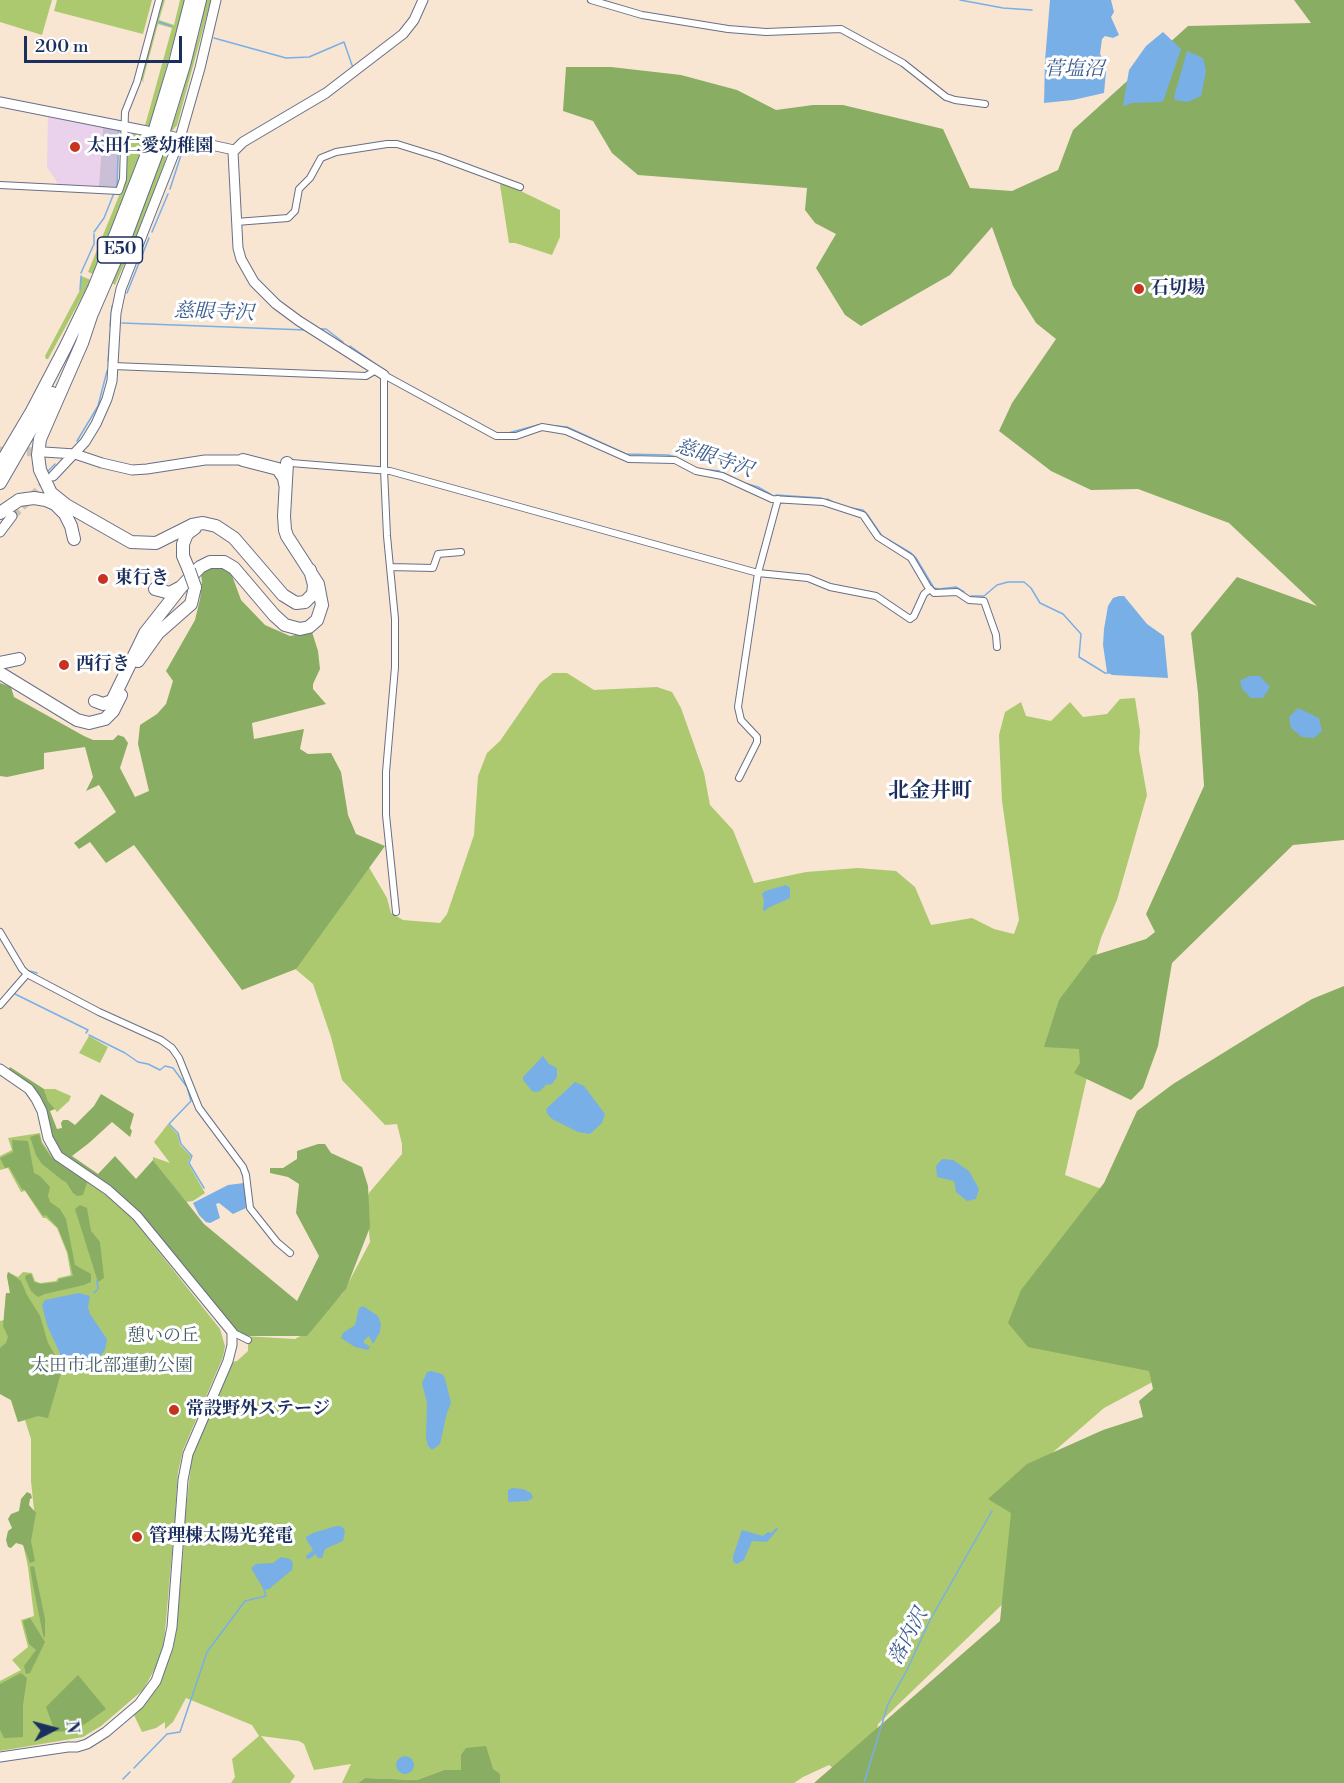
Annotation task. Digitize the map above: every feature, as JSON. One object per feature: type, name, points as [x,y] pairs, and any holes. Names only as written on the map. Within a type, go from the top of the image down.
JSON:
[{"type":"highway","name":"E50","points":[[0,465],[54,368],[94,288],[134,189],[162,109],[191,0]]},
{"type":"highway","name":"E50","points":[[0,483],[52,392],[92,313],[127,233],[158,150],[184,65],[200,0]]},
{"type":"highway","points":[[92,313],[82,343],[40,439],[38,463],[46,486],[51,493],[66,505],[131,542],[156,543],[192,525],[210,524],[222,528],[234,538],[291,602],[301,603],[311,597],[314,585],[310,570]]},
{"type":"highway","points":[[0,448],[45,378],[54,368]]},
{"type":"highway","points":[[243,460],[278,469],[284,478],[286,488]]},
{"type":"highway","points":[[95,701],[103,704],[112,701],[145,633],[188,587],[205,564],[214,561],[224,562],[234,568],[280,621],[290,627],[300,629],[314,624],[322,610],[320,592],[310,570],[285,530],[284,516],[289,463]]},
{"type":"highway","points":[[6,514],[19,500],[34,498],[46,500],[59,507],[68,517],[74,539]]},
{"type":"highway","points":[[0,673],[77,720],[89,723],[100,722],[112,711],[140,657],[152,640],[191,604],[188,587],[189,570],[182,550],[185,538],[197,527],[210,524]]},
{"type":"highway","points":[[155,589],[170,593],[188,587]]},
{"type":"highway","points":[[0,663],[19,659]]},
{"type":"street","points":[[0,185],[119,191],[123,179],[125,112],[137,82],[159,0]]},
{"type":"street","points":[[53,476],[75,454],[92,431],[103,410],[110,389],[116,313],[121,289],[200,68],[216,0]]},
{"type":"street","points":[[423,0],[409,28],[376,56],[326,93],[243,142],[234,150],[239,254],[265,294],[299,321],[380,372],[496,436],[516,436],[542,427],[566,431],[629,459],[675,460],[696,471],[722,476],[772,499],[823,502],[863,515],[878,537],[912,558],[930,589],[938,594],[960,593],[969,600],[984,601],[996,635],[997,647]]},
{"type":"street","points":[[591,0],[650,16],[728,29],[766,32],[841,29],[903,63],[946,97],[985,104]]},
{"type":"street","points":[[0,102],[147,131]]},
{"type":"street","points":[[175,137],[234,150]]},
{"type":"street","points":[[236,222],[288,218],[295,211],[299,189],[312,175],[321,158],[336,152],[387,144],[397,144],[439,157],[520,187]]},
{"type":"street","points":[[113,366],[366,376],[380,372]]},
{"type":"street","points":[[380,372],[384,470],[395,619],[395,667],[386,772],[386,815],[396,912]]},
{"type":"street","points":[[44,452],[75,454],[132,470],[205,460],[243,460],[384,470],[758,573],[808,578],[830,587],[876,596],[910,620],[924,594],[930,589]]},
{"type":"street","points":[[739,778],[757,742],[757,737],[741,720],[738,706],[758,573],[778,500]]},
{"type":"street","points":[[0,532],[6,514]]},
{"type":"street","points":[[390,567],[433,568],[438,554],[461,552]]},
{"type":"street","points":[[0,932],[27,974],[99,1012],[161,1040],[172,1048],[179,1058],[199,1108],[243,1167],[250,1208],[277,1242],[290,1253]]},
{"type":"street","points":[[0,1005],[27,974]]},
{"type":"street","points":[[0,1069],[29,1089],[36,1099],[42,1111],[48,1138],[58,1156],[108,1190],[128,1207],[231,1332],[248,1340]]},
{"type":"street","points":[[0,1757],[87,1744],[106,1732],[138,1704],[156,1682],[172,1627],[183,1480],[188,1454],[232,1351],[231,1332]]},
{"type":"shaded area","name":"太田仁愛幼稚園","points":[[48,117],[103,127],[99,186],[59,185],[47,167]]},
{"type":"shaded area","points":[[103,127],[119,130],[117,187],[99,186]]},
{"type":"green space","points":[[0,0],[52,0],[42,35],[0,22]]},
{"type":"green space","points":[[57,0],[152,0],[143,34],[54,11]]},
{"type":"green space","points":[[162,0],[165,0],[159,20],[174,25],[180,0],[185,0],[150,126],[145,125],[172,28],[158,24],[144,83],[141,79]]},
{"type":"green space","points":[[206,0],[211,0],[177,125],[172,131],[165,162],[139,231],[115,285],[112,283],[146,201],[177,112]]},
{"type":"green space","points":[[1294,0],[1344,0],[1344,840],[1293,845],[1172,963],[1158,1046],[1143,1088],[1131,1100],[1074,1073],[1080,1063],[1079,1049],[1044,1047],[1059,1000],[1092,956],[1146,939],[1155,932],[1146,914],[1204,786],[1198,693],[1191,633],[1237,577],[1317,606],[1229,523],[1138,489],[1091,490],[1051,471],[999,431],[1012,403],[1056,339],[1036,323],[1013,286],[992,227],[950,275],[861,326],[845,315],[816,268],[836,234],[815,223],[805,210],[807,188],[638,175],[612,153],[593,121],[563,111],[566,67],[611,67],[681,75],[737,90],[776,110],[813,105],[843,105],[943,129],[970,188],[1012,191],[1058,170],[1073,130],[1188,26],[1311,23]]},
{"type":"green space","points":[[127,132],[147,136],[93,274],[88,272],[125,181]]},
{"type":"green space","points":[[502,182],[560,210],[560,237],[552,255],[509,243],[500,185]]},
{"type":"green space","points":[[81,276],[91,280],[46,359],[45,356],[80,290]]},
{"type":"green space","points":[[219,566],[230,570],[241,600],[265,625],[290,636],[312,632],[318,651],[320,669],[313,689],[326,704],[252,723],[254,739],[304,729],[300,749],[308,754],[331,753],[341,772],[348,815],[356,834],[385,846],[296,969],[242,990],[134,845],[106,863],[90,842],[79,849],[74,843],[116,812],[99,785],[86,791],[93,777],[85,747],[44,753],[44,769],[7,777],[0,776],[0,683],[11,687],[14,697],[93,740],[113,740],[118,735],[124,737],[128,743],[120,768],[135,797],[149,791],[138,744],[140,725],[157,714],[166,704],[173,681],[166,671],[195,620],[200,599],[201,574],[205,570]]},
{"type":"green space","points":[[553,673],[567,673],[594,690],[657,687],[672,692],[681,708],[704,773],[710,805],[733,830],[754,883],[806,872],[858,868],[896,871],[915,887],[931,925],[972,918],[994,929],[1014,934],[1019,920],[1002,801],[999,735],[1005,712],[1021,702],[1026,716],[1051,721],[1070,702],[1083,717],[1107,714],[1120,699],[1135,698],[1140,731],[1139,750],[1147,795],[1117,900],[1101,938],[1074,1032],[1089,1068],[1065,1175],[1149,1207],[1175,1370],[1104,1408],[1044,1460],[1011,1596],[878,1724],[871,1764],[848,1779],[829,1765],[794,1783],[468,1783],[444,1770],[417,1780],[365,1778],[358,1783],[342,1783],[351,1764],[314,1770],[304,1744],[299,1741],[261,1736],[295,1776],[290,1783],[231,1783],[235,1777],[232,1759],[259,1736],[252,1725],[186,1698],[173,1722],[165,1729],[165,1722],[156,1728],[142,1732],[133,1713],[146,1702],[162,1678],[173,1648],[185,1520],[175,1519],[164,1643],[156,1667],[143,1690],[101,1726],[83,1737],[0,1751],[0,1681],[21,1670],[12,1660],[28,1647],[21,1620],[34,1616],[23,1544],[34,1510],[31,1439],[25,1420],[18,1422],[11,1400],[0,1394],[0,1321],[4,1320],[6,1293],[10,1293],[8,1272],[18,1277],[23,1272],[32,1273],[35,1281],[40,1283],[56,1281],[58,1278],[71,1275],[67,1253],[57,1228],[43,1218],[25,1191],[21,1192],[8,1168],[0,1170],[0,1156],[12,1150],[8,1138],[40,1133],[42,1142],[53,1157],[113,1199],[132,1218],[220,1329],[225,1346],[223,1357],[183,1450],[178,1472],[175,1516],[185,1517],[192,1457],[232,1362],[237,1361],[248,1351],[248,1343],[243,1336],[295,1339],[304,1334],[343,1293],[370,1242],[366,1202],[369,1193],[402,1154],[397,1124],[385,1125],[342,1080],[331,1037],[313,984],[273,950],[353,840],[387,898],[391,913],[403,920],[440,923],[447,914],[474,835],[478,776],[487,753],[500,741],[540,683]]},
{"type":"green space","points":[[1344,986],[1344,1783],[814,1783],[1000,1621],[1011,1513],[988,1499],[1027,1464],[1103,1430],[1143,1417],[1139,1401],[1153,1389],[1149,1371],[1028,1347],[1008,1323],[1021,1290],[1104,1183],[1137,1111],[1173,1084],[1265,1027],[1312,999]]},
{"type":"green space","points":[[89,1036],[108,1047],[100,1063],[79,1053]]},
{"type":"green space","points":[[10,1067],[44,1089],[48,1101],[55,1109],[50,1111],[57,1129],[62,1128],[63,1120],[68,1120],[75,1125],[94,1106],[101,1094],[134,1114],[130,1137],[112,1122],[72,1156],[98,1174],[115,1156],[136,1179],[153,1160],[204,1224],[297,1301],[319,1256],[296,1213],[299,1184],[288,1177],[270,1173],[270,1168],[283,1168],[297,1159],[297,1151],[318,1144],[325,1144],[331,1153],[362,1167],[368,1186],[370,1227],[346,1289],[307,1336],[243,1336],[228,1326],[133,1208],[58,1154],[40,1103],[7,1072]]},
{"type":"green space","points":[[44,1089],[55,1089],[71,1096],[57,1112],[48,1101]]},
{"type":"green space","points":[[168,1124],[178,1135],[180,1145],[191,1156],[188,1163],[205,1193],[193,1201],[186,1202],[153,1160],[153,1157],[170,1163],[154,1142]]},
{"type":"green space","points":[[39,1134],[42,1144],[51,1157],[85,1179],[87,1183],[83,1195],[77,1196],[73,1193],[66,1182],[42,1164],[36,1155],[30,1137]]},
{"type":"green space","points":[[12,1140],[28,1141],[34,1173],[50,1187],[48,1196],[50,1202],[60,1209],[66,1219],[75,1265],[91,1274],[91,1282],[38,1297],[31,1291],[25,1278],[26,1275],[31,1274],[34,1282],[41,1284],[58,1282],[59,1279],[73,1276],[68,1253],[58,1228],[46,1215],[43,1216],[22,1189],[9,1167],[5,1168],[0,1158],[13,1152]]},
{"type":"green space","points":[[80,1205],[87,1208],[91,1231],[100,1242],[104,1278],[98,1282],[75,1209]]},
{"type":"green space","points":[[8,1272],[21,1281],[40,1316],[48,1343],[60,1364],[57,1365],[61,1373],[48,1418],[38,1416],[18,1422],[11,1400],[0,1394],[0,1348],[6,1343],[8,1337],[3,1326],[6,1293],[10,1293]]},
{"type":"green space","points":[[27,1492],[32,1498],[29,1505],[36,1513],[31,1541],[35,1561],[30,1563],[23,1545],[16,1543],[11,1548],[8,1547],[6,1540],[8,1531],[12,1528],[8,1519],[11,1514],[19,1511],[21,1499]]},
{"type":"green space","points":[[34,1566],[45,1619],[45,1638],[30,1567]]},
{"type":"green space","points":[[30,1618],[45,1642],[30,1673],[26,1674],[24,1666],[36,1650],[29,1644],[23,1621]]},
{"type":"green space","points":[[21,1673],[27,1678],[23,1705],[23,1737],[4,1738],[0,1730],[0,1684]]},
{"type":"green space","points":[[78,1675],[106,1709],[85,1724],[69,1731],[55,1732],[46,1707]]},
{"type":"green space","points":[[486,1746],[493,1769],[500,1774],[500,1783],[358,1783],[365,1778],[417,1780],[444,1770],[461,1770],[461,1755],[466,1748]]},
{"type":"water","name":"菅塩沼","points":[[1050,0],[1111,0],[1114,12],[1111,17],[1119,35],[1113,38],[1105,36],[1102,39],[1100,54],[1104,61],[1107,61],[1104,93],[1073,100],[1044,103]]},
{"type":"water","points":[[1163,32],[1181,49],[1164,99],[1162,102],[1132,103],[1123,106],[1129,70],[1146,46]]},
{"type":"water","points":[[1187,51],[1203,58],[1206,71],[1201,96],[1188,102],[1175,100],[1174,97]]},
{"type":"water","points":[[1124,596],[1147,624],[1164,636],[1168,678],[1112,675],[1107,672],[1103,645],[1104,629],[1108,606],[1113,598]]},
{"type":"water","points":[[1249,676],[1260,676],[1270,687],[1263,698],[1251,698],[1242,689],[1240,681]]},
{"type":"water","points":[[1298,708],[1319,718],[1322,731],[1314,738],[1302,737],[1291,728],[1289,717]]},
{"type":"water","points":[[786,885],[790,888],[790,898],[763,910],[762,894]]},
{"type":"water","points":[[543,1056],[549,1064],[557,1068],[557,1077],[552,1084],[546,1085],[540,1091],[532,1091],[523,1077]]},
{"type":"water","points":[[575,1082],[584,1086],[605,1114],[602,1123],[590,1134],[578,1132],[552,1119],[546,1109]]},
{"type":"water","points":[[942,1159],[953,1160],[969,1171],[979,1189],[976,1199],[967,1201],[956,1192],[954,1181],[937,1177],[936,1166]]},
{"type":"water","points":[[244,1183],[246,1208],[233,1214],[219,1203],[216,1204],[220,1218],[210,1223],[199,1215],[193,1203],[228,1185]]},
{"type":"water","points":[[79,1293],[90,1296],[88,1307],[90,1314],[107,1339],[105,1350],[101,1355],[90,1361],[76,1364],[68,1362],[61,1356],[47,1325],[42,1305],[45,1300]]},
{"type":"water","points":[[363,1306],[378,1316],[381,1324],[380,1332],[373,1344],[369,1336],[364,1340],[364,1343],[370,1347],[368,1350],[355,1347],[341,1338],[343,1333],[355,1325],[359,1308]]},
{"type":"water","points":[[427,1372],[442,1374],[445,1378],[451,1403],[440,1444],[432,1450],[426,1438],[427,1403],[422,1383]]},
{"type":"water","points":[[523,1489],[531,1493],[533,1498],[528,1501],[509,1502],[508,1490]]},
{"type":"water","points":[[341,1526],[345,1530],[343,1541],[325,1549],[322,1558],[318,1558],[316,1554],[309,1559],[306,1558],[313,1550],[306,1537]]},
{"type":"water","points":[[777,1527],[778,1529],[767,1542],[752,1541],[744,1560],[737,1564],[733,1562],[742,1530],[763,1536],[768,1532],[771,1533]]},
{"type":"water","points":[[281,1557],[290,1559],[293,1563],[292,1570],[269,1589],[264,1590],[251,1568],[256,1564],[273,1563]]},
{"type":"water","points":[[405,1756],[411,1759],[414,1765],[411,1771],[405,1774],[399,1771],[396,1765],[399,1759]]},
{"type":"waterway","points":[[960,0],[1003,8],[1032,10]]},
{"type":"waterway","points":[[159,22],[171,26]]},
{"type":"waterway","points":[[214,38],[286,58],[309,57],[344,42],[353,68]]},
{"type":"waterway","points":[[117,187],[119,129]]},
{"type":"waterway","points":[[170,189],[183,149],[191,145],[197,146]]},
{"type":"waterway","points":[[94,232],[104,218],[114,193]]},
{"type":"waterway","points":[[152,232],[168,194]]},
{"type":"waterway","points":[[81,273],[94,244],[94,234]]},
{"type":"waterway","points":[[127,293],[149,238]]},
{"type":"waterway","points":[[80,290],[81,276]]},
{"type":"waterway","points":[[110,326],[112,306]]},
{"type":"waterway","name":"慈眼寺沢","points":[[122,323],[306,330]]},
{"type":"waterway","name":"慈眼寺沢","points":[[108,361],[111,326]]},
{"type":"waterway","name":"慈眼寺沢","points":[[320,329],[326,329],[343,342]]},
{"type":"waterway","name":"慈眼寺沢","points":[[350,346],[374,363]]},
{"type":"waterway","name":"慈眼寺沢","points":[[77,441],[98,406],[107,371]]},
{"type":"waterway","name":"慈眼寺沢","points":[[508,433],[538,425]]},
{"type":"waterway","name":"慈眼寺沢","points":[[546,425],[567,427],[626,454],[668,455],[687,463]]},
{"type":"waterway","name":"慈眼寺沢","points":[[47,472],[55,464]]},
{"type":"waterway","name":"慈眼寺沢","points":[[708,470],[720,471],[736,480]]},
{"type":"waterway","name":"慈眼寺沢","points":[[741,482],[758,487],[770,494]]},
{"type":"waterway","name":"慈眼寺沢","points":[[776,495],[821,498]]},
{"type":"waterway","name":"慈眼寺沢","points":[[827,499],[835,503]]},
{"type":"waterway","name":"慈眼寺沢","points":[[851,508],[863,510],[882,536],[911,553],[934,588],[956,587],[964,592]]},
{"type":"waterway","name":"慈眼寺沢","points":[[971,596],[984,596],[997,585],[1008,582],[1024,582],[1031,588],[1040,603],[1063,614],[1081,634],[1079,657],[1105,673],[1109,673]]},
{"type":"waterway","points":[[26,970],[37,973]]},
{"type":"waterway","points":[[8,991],[16,982]]},
{"type":"waterway","points":[[15,994],[88,1030],[86,1033]]},
{"type":"waterway","points":[[89,1035],[138,1062],[160,1070],[165,1066],[173,1068],[187,1087],[191,1101],[169,1124],[178,1133],[181,1144],[192,1156],[189,1163],[204,1188]]},
{"type":"waterway","points":[[94,1293],[98,1289],[97,1280]]},
{"type":"waterway","name":"落内沢","points":[[864,1783],[888,1704],[929,1622],[992,1511]]},
{"type":"waterway","points":[[134,1768],[167,1734],[180,1732],[207,1652],[245,1601],[266,1596],[264,1590]]},
{"type":"waterway","points":[[123,1779],[130,1772]]},
{"type":"tunnel","points":[[0,451],[43,452]]},
{"type":"tunnel","points":[[12,516],[49,480]]},
{"type":"place","name":"太田仁愛幼稚園","points":[[75,147]]},
{"type":"place","name":"石切場","points":[[1139,289]]},
{"type":"place","name":"東行き","points":[[103,579]]},
{"type":"place","name":"西行き","points":[[64,665]]},
{"type":"place","name":"常設野外ステージ","points":[[174,1410]]},
{"type":"place","name":"管理棟太陽光発電","points":[[137,1537]]},
{"type":"district","name":"北金井町","points":[[930,792]]},
{"type":"park label","name":"憩いの丘","points":[[163,1337]]},
{"type":"park label","name":"太田市北部運動公園","points":[[112,1367]]}]
